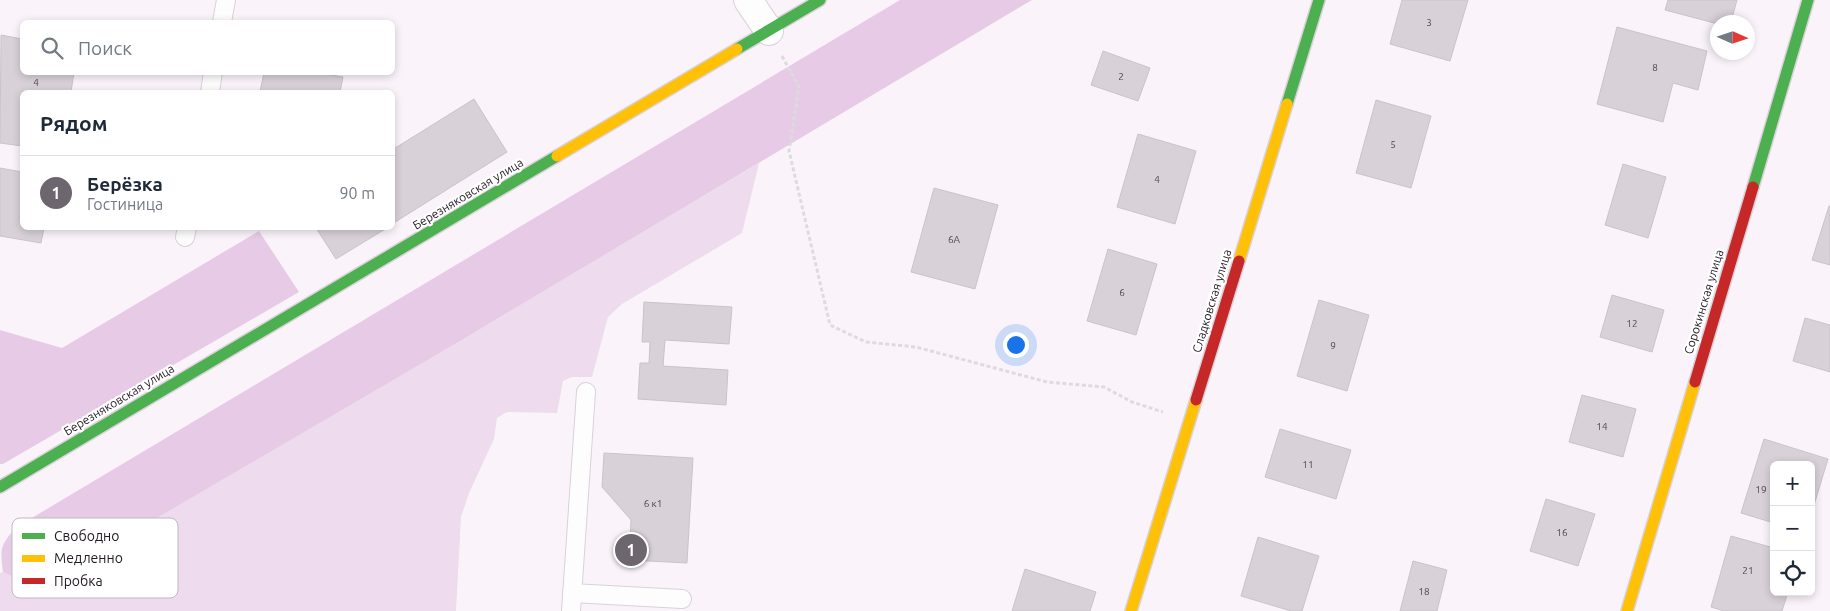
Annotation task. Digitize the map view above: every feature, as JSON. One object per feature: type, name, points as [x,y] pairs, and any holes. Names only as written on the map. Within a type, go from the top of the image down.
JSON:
[{"type":"street","points":[[748,0],[769,32]]},
{"type":"street","name":"Березняковская улица","points":[[0,487],[820,0]]},
{"type":"street","name":"Сладковская улица","points":[[1131,611],[1319,0]]},
{"type":"street","name":"Сорокинская улица","points":[[1627,611],[1808,0]]},
{"type":"lane","points":[[222,20],[226,0]]},
{"type":"lane","points":[[210,90],[213,75]]},
{"type":"lane","points":[[571,611],[586,392]]},
{"type":"lane","points":[[572,593],[682,599]]},
{"type":"path","points":[[769,32],[800,87],[789,151],[830,325],[866,342],[916,346],[1047,382],[1104,387],[1132,402],[1190,420]]},
{"type":"shaded area","points":[[900,0],[1032,0],[462,340],[157,518],[32,518]]},
{"type":"shaded area","points":[[759,163],[742,233],[622,304],[608,317],[592,377],[572,377],[563,381],[557,413],[507,412],[497,418],[494,439],[469,493],[461,517],[456,611],[0,611],[0,573],[3,572],[12,576],[12,598],[178,598],[178,518],[157,518],[462,340]]},
{"type":"shaded area","points":[[259,231],[299,292],[0,464],[0,330],[62,348]]},
{"type":"shaded area","points":[[12,532],[12,576],[3,572],[2,548]]},
{"type":"building","points":[[1402,0],[1468,0],[1450,61],[1390,44]]},
{"type":"building","points":[[1668,0],[1737,0],[1733,15],[1710,15],[1710,22],[1665,10]]},
{"type":"building","points":[[1617,27],[1707,51],[1698,90],[1673,83],[1663,122],[1597,104]]},
{"type":"building","points":[[1,35],[20,39],[20,75],[74,75],[71,90],[20,90],[20,146],[0,143]]},
{"type":"building","points":[[1103,51],[1150,68],[1138,101],[1091,85]]},
{"type":"building","points":[[263,75],[331,75],[343,77],[340,90],[260,90]]},
{"type":"building","points":[[474,99],[507,152],[395,222],[395,148]]},
{"type":"building","points":[[1376,100],[1431,116],[1411,188],[1356,173]]},
{"type":"building","points":[[1138,134],[1196,151],[1175,224],[1117,207]]},
{"type":"building","points":[[1623,164],[1666,177],[1648,238],[1605,225]]},
{"type":"building","points":[[0,168],[20,172],[20,230],[44,230],[41,243],[0,236]]},
{"type":"building","points":[[934,188],[998,205],[975,289],[911,272]]},
{"type":"building","points":[[1830,206],[1830,265],[1812,260]]},
{"type":"building","points":[[317,230],[384,230],[336,259]]},
{"type":"building","points":[[1108,249],[1157,264],[1136,335],[1087,321]]},
{"type":"building","points":[[1612,295],[1664,310],[1652,352],[1600,337]]},
{"type":"building","points":[[1319,300],[1369,315],[1347,391],[1297,376]]},
{"type":"building","points":[[644,302],[732,307],[729,344],[665,340],[663,366],[728,370],[726,405],[638,399],[640,363],[649,363],[650,342],[642,342]]},
{"type":"building","points":[[1805,318],[1830,325],[1830,372],[1793,361]]},
{"type":"building","points":[[1582,395],[1636,409],[1623,457],[1569,442]]},
{"type":"building","points":[[1280,429],[1351,450],[1336,499],[1265,477]]},
{"type":"building","points":[[1764,439],[1828,459],[1815,502],[1815,461],[1770,461],[1770,522],[1741,513]]},
{"type":"building","points":[[604,453],[693,458],[687,563],[629,560],[631,520],[602,487]]},
{"type":"building","points":[[1546,499],[1595,514],[1578,566],[1530,551]]},
{"type":"building","points":[[1731,536],[1770,547],[1770,596],[1787,596],[1782,611],[1724,611],[1711,607]]},
{"type":"building","points":[[1258,537],[1319,556],[1302,611],[1291,611],[1241,596]]},
{"type":"building","points":[[1413,561],[1447,570],[1437,611],[1400,611]]},
{"type":"building","points":[[1025,569],[1096,592],[1090,611],[1012,611]]},
{"type":"traffic: fast","points":[[737,49],[820,0]]},
{"type":"traffic: fast","points":[[1287,104],[1319,0]]},
{"type":"traffic: fast","points":[[1753,187],[1808,0]]},
{"type":"traffic: fast","points":[[0,487],[557,156]]},
{"type":"traffic: slow","points":[[557,156],[737,49]]},
{"type":"traffic: slow","points":[[1239,261],[1287,104]]},
{"type":"traffic: slow","points":[[1627,611],[1695,382]]},
{"type":"traffic: slow","points":[[1131,611],[1196,400]]},
{"type":"traffic: jam","points":[[1695,382],[1753,187]]},
{"type":"traffic: jam","points":[[1196,400],[1239,261]]},
{"type":"place","name":"Берёзка","points":[[631,550]]}]
